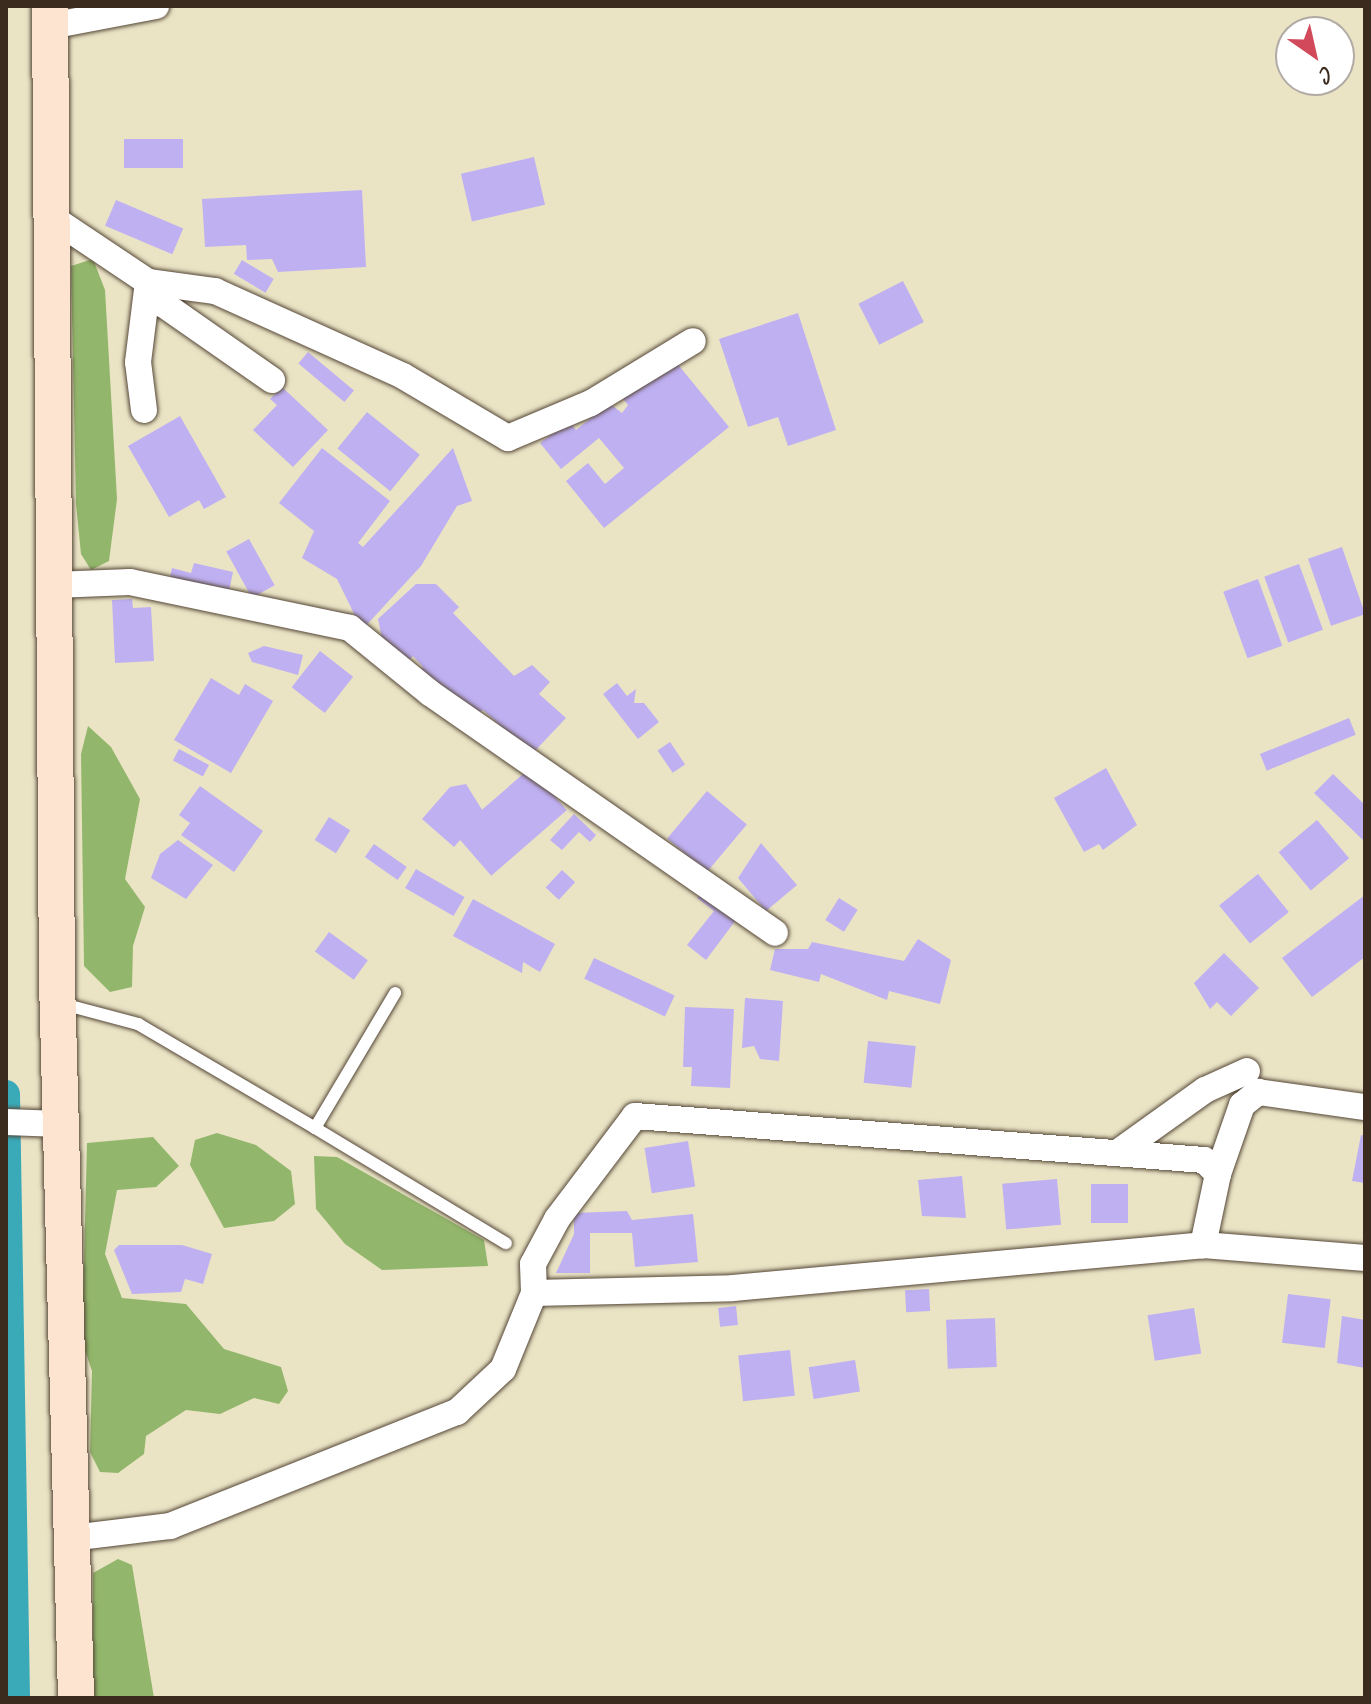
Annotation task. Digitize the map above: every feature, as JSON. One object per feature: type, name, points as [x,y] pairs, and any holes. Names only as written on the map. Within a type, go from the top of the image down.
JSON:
[{"type":"main road","points":[[50,16],[57,1003],[76,1698]]},
{"type":"street","points":[[50,16],[156,6]]},
{"type":"street","points":[[51,217],[148,282],[163,304],[272,380]]},
{"type":"street","points":[[148,282],[215,291],[403,376],[508,438],[591,403],[693,341]]},
{"type":"street","points":[[144,410],[138,362],[148,282]]},
{"type":"street","points":[[54,585],[130,582],[350,628],[430,693],[775,933]]},
{"type":"street","points":[[1117,1153],[1205,1090],[1247,1071]]},
{"type":"street","points":[[1203,1245],[1218,1174],[1242,1105],[1258,1092],[1365,1107]]},
{"type":"street","points":[[71,1538],[170,1526],[457,1412],[503,1369],[534,1293],[533,1264],[557,1219],[635,1116],[1204,1160],[1218,1174]]},
{"type":"street","points":[[6,1122],[59,1124]]},
{"type":"street","points":[[534,1293],[733,1288],[1203,1245],[1365,1258]]},
{"type":"lane","points":[[315,1128],[395,993]]},
{"type":"lane","points":[[57,1003],[138,1024],[506,1243]]},
{"type":"green space","points":[[93,259],[105,290],[117,499],[109,561],[91,570],[81,554],[76,504],[71,266]]},
{"type":"green space","points":[[88,726],[111,747],[140,799],[125,879],[145,907],[133,946],[132,987],[110,992],[84,966],[81,754]]},
{"type":"green space","points":[[217,1133],[256,1145],[291,1171],[295,1204],[274,1221],[224,1228],[190,1165],[195,1140]]},
{"type":"green space","points":[[153,1137],[179,1166],[156,1187],[117,1190],[105,1254],[122,1298],[186,1304],[224,1349],[281,1367],[288,1391],[279,1404],[254,1398],[220,1414],[186,1410],[146,1436],[144,1454],[118,1473],[100,1472],[90,1452],[92,1371],[82,1341],[87,1143]]},
{"type":"green space","points":[[314,1156],[337,1157],[484,1240],[488,1266],[382,1270],[345,1244],[316,1209]]},
{"type":"green space","points":[[118,1559],[132,1565],[154,1698],[93,1698],[93,1573]]},
{"type":"building","points":[[124,139],[183,139],[183,168],[124,168]]},
{"type":"building","points":[[534,157],[545,205],[472,222],[461,174]]},
{"type":"building","points":[[362,190],[366,267],[278,272],[272,259],[247,260],[246,245],[205,247],[202,199]]},
{"type":"building","points":[[116,200],[183,229],[172,254],[105,226]]},
{"type":"building","points":[[242,260],[274,279],[265,293],[234,274]]},
{"type":"building","points":[[903,281],[924,322],[879,345],[858,304]]},
{"type":"building","points":[[798,313],[836,430],[788,446],[778,417],[748,427],[719,339]]},
{"type":"building","points":[[308,352],[354,391],[344,402],[298,363]]},
{"type":"building","points":[[676,362],[729,427],[604,528],[566,481],[588,463],[605,484],[624,468],[599,438],[561,469],[540,443],[569,421],[576,430],[609,403],[622,413],[628,405],[620,395]]},
{"type":"building","points":[[282,387],[328,430],[293,467],[253,430],[277,405],[270,399]]},
{"type":"building","points":[[367,412],[420,455],[390,491],[337,449]]},
{"type":"building","points":[[180,416],[226,497],[204,509],[199,500],[169,517],[128,446]]},
{"type":"building","points":[[322,448],[390,501],[358,543],[363,547],[453,448],[472,501],[457,506],[421,566],[362,630],[337,579],[302,558],[314,531],[279,503]]},
{"type":"building","points":[[249,539],[275,585],[252,598],[226,552]]},
{"type":"building","points":[[1342,547],[1365,614],[1331,626],[1308,559]]},
{"type":"building","points":[[194,563],[233,572],[229,591],[170,577],[172,568],[191,573]]},
{"type":"building","points":[[1299,564],[1323,630],[1288,642],[1264,577]]},
{"type":"building","points":[[1258,579],[1282,646],[1248,658],[1223,592]]},
{"type":"building","points":[[416,584],[436,584],[459,607],[453,613],[514,676],[532,665],[550,682],[539,694],[566,718],[532,754],[483,710],[472,716],[443,685],[435,693],[416,674],[423,667],[413,656],[404,665],[383,643],[378,619]]},
{"type":"building","points":[[132,599],[133,608],[151,607],[154,661],[115,663],[112,600]]},
{"type":"building","points":[[264,646],[303,655],[298,675],[252,662],[248,653]]},
{"type":"building","points":[[320,651],[353,677],[325,713],[292,687]]},
{"type":"building","points":[[211,678],[239,695],[245,684],[273,701],[231,773],[174,740]]},
{"type":"building","points":[[617,683],[627,696],[636,689],[634,703],[644,703],[659,722],[638,739],[603,694]]},
{"type":"building","points":[[1349,718],[1356,735],[1267,771],[1260,754]]},
{"type":"building","points":[[670,742],[685,764],[673,773],[658,750]]},
{"type":"building","points":[[179,749],[209,765],[203,776],[173,760]]},
{"type":"building","points":[[530,768],[567,810],[491,876],[455,834]]},
{"type":"building","points":[[1106,768],[1137,825],[1103,850],[1099,844],[1084,852],[1054,798]]},
{"type":"building","points":[[1333,774],[1365,805],[1365,842],[1314,793]]},
{"type":"building","points":[[466,784],[484,813],[454,847],[422,819],[450,787]]},
{"type":"building","points":[[200,786],[263,831],[234,872],[181,835],[190,823],[179,815]]},
{"type":"building","points":[[707,791],[747,824],[707,872],[667,838]]},
{"type":"building","points":[[574,814],[596,835],[590,842],[579,832],[562,850],[550,840]]},
{"type":"building","points":[[329,817],[350,830],[336,853],[315,840]]},
{"type":"building","points":[[1317,820],[1349,858],[1311,890],[1279,852]]},
{"type":"building","points":[[178,840],[213,865],[186,899],[151,878],[160,854]]},
{"type":"building","points":[[761,843],[797,885],[766,911],[738,878]]},
{"type":"building","points":[[374,844],[407,867],[398,880],[365,857]]},
{"type":"building","points":[[416,869],[464,897],[453,916],[405,888]]},
{"type":"building","points":[[562,870],[575,882],[559,900],[546,888]]},
{"type":"building","points":[[1258,874],[1289,912],[1250,944],[1219,905]]},
{"type":"building","points":[[701,893],[736,920],[706,960],[687,945],[714,911],[697,898]]},
{"type":"building","points":[[1365,895],[1365,957],[1312,997],[1282,958]]},
{"type":"building","points":[[839,898],[858,910],[844,932],[825,920]]},
{"type":"building","points":[[473,899],[555,944],[540,972],[523,962],[522,973],[453,936]]},
{"type":"building","points":[[329,932],[368,960],[354,980],[315,951]]},
{"type":"building","points":[[918,939],[951,960],[940,1004],[889,991],[887,1000],[821,974],[819,982],[770,970],[775,949],[808,949],[812,942],[904,961]]},
{"type":"building","points":[[1224,953],[1259,988],[1231,1016],[1217,1002],[1210,1009],[1194,983]]},
{"type":"building","points":[[594,958],[675,996],[665,1016],[584,979]]},
{"type":"building","points":[[745,998],[783,1001],[779,1061],[760,1059],[754,1046],[742,1048]]},
{"type":"building","points":[[685,1007],[734,1009],[730,1088],[691,1086],[692,1067],[683,1067]]},
{"type":"building","points":[[868,1041],[916,1046],[911,1088],[864,1083]]},
{"type":"building","points":[[1361,1135],[1365,1136],[1365,1183],[1352,1181]]},
{"type":"building","points":[[688,1141],[695,1186],[652,1193],[645,1148]]},
{"type":"building","points":[[962,1176],[966,1218],[922,1216],[918,1180]]},
{"type":"building","points":[[1057,1179],[1061,1225],[1006,1230],[1002,1184]]},
{"type":"building","points":[[1091,1184],[1128,1184],[1128,1223],[1091,1223]]},
{"type":"building","points":[[627,1211],[632,1220],[693,1214],[698,1262],[635,1267],[632,1233],[590,1233],[590,1273],[556,1273],[574,1234],[574,1213]]},
{"type":"building","points":[[119,1245],[182,1245],[212,1254],[203,1284],[185,1279],[181,1292],[132,1294],[114,1250]]},
{"type":"building","points":[[929,1289],[930,1311],[906,1312],[905,1290]]},
{"type":"building","points":[[1288,1294],[1331,1299],[1325,1348],[1282,1343]]},
{"type":"building","points":[[736,1306],[738,1325],[720,1327],[718,1308]]},
{"type":"building","points":[[1194,1308],[1201,1353],[1155,1361],[1148,1315]]},
{"type":"building","points":[[1342,1316],[1365,1320],[1365,1368],[1337,1363]]},
{"type":"building","points":[[995,1318],[997,1367],[948,1369],[946,1320]]},
{"type":"building","points":[[790,1350],[795,1396],[743,1401],[738,1355]]},
{"type":"building","points":[[855,1360],[860,1392],[814,1399],[809,1367]]},
{"type":"waterway","points":[[6,1094],[16,1698]]}]
